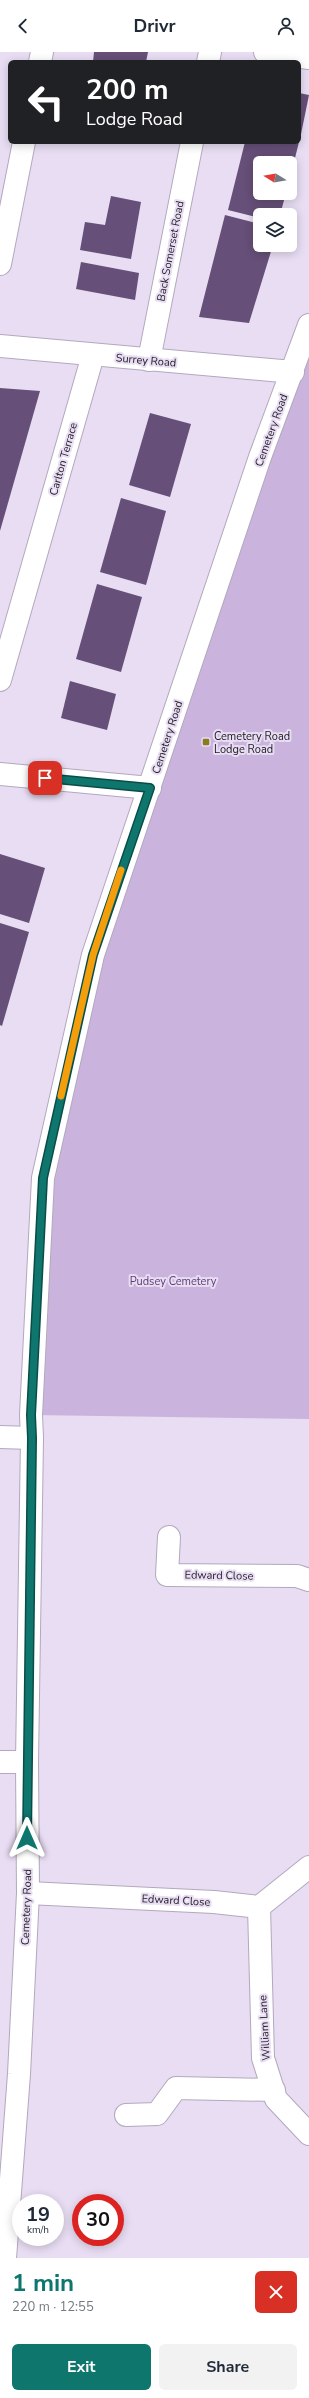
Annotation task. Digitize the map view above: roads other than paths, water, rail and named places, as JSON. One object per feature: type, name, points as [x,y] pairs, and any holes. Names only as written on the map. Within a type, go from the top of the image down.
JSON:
[{"type":"street","points":[[265,52],[309,58]]},
{"type":"street","points":[[0,264],[24,144]]},
{"type":"street","name":"Back Somerset Road","points":[[149,360],[192,144]]},
{"type":"street","name":"Cemetery Road","points":[[5,2258],[10,2074],[28,1893],[27,1762],[32,1438],[31,1415],[43,1178],[93,955],[260,457],[293,372],[309,325]]},
{"type":"street","name":"Surrey Road","points":[[0,346],[293,372]]},
{"type":"street","name":"Carlton Terrace","points":[[0,680],[93,355]]},
{"type":"street","points":[[0,774],[150,788]]},
{"type":"street","points":[[0,1437],[32,1438]]},
{"type":"street","name":"Edward Close","points":[[169,1537],[167,1574],[297,1576],[309,1580]]},
{"type":"street","points":[[0,1762],[27,1762]]},
{"type":"street","points":[[259,1907],[309,1867]]},
{"type":"street","name":"Edward Close","points":[[28,1893],[214,1902],[259,1907]]},
{"type":"street","name":"William Lane","points":[[259,1907],[263,2058],[276,2099],[309,2134]]},
{"type":"street","points":[[126,2115],[157,2114],[176,2088],[274,2090]]},
{"type":"place","name":"Cemetery Road Lodge Road","points":[[206,742]]},
{"type":"park label","name":"Pudsey Cemetery","points":[[173,1281]]}]
